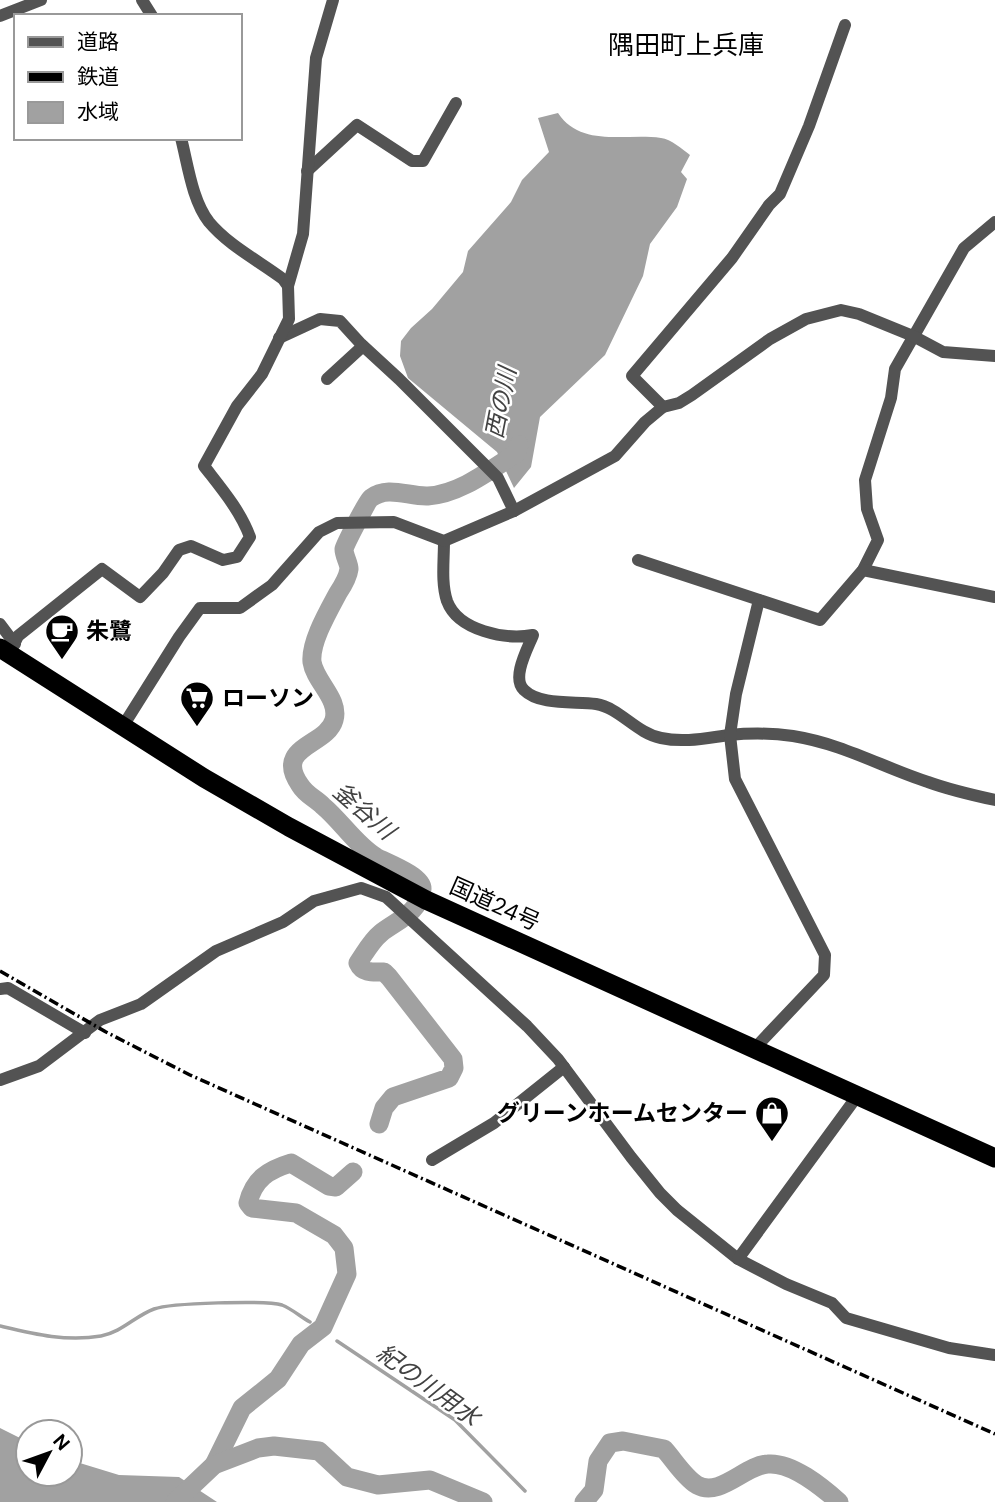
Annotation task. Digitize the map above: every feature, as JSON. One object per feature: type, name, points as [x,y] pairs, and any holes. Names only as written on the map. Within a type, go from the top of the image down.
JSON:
[{"type":"highway","name":"国道24号","points":[[8,649],[204,778],[418,896],[995,1158]]},
{"type":"street","points":[[0,16],[41,0]]},
{"type":"street","points":[[8,649],[18,636],[102,569],[140,597],[163,573],[179,550],[191,547],[223,560],[237,557],[250,537],[233,504],[204,466],[237,406],[262,373],[289,319],[288,286],[303,234],[316,58],[333,0]]},
{"type":"street","points":[[663,407],[632,376],[732,258],[769,205],[780,194],[809,126],[845,25]]},
{"type":"street","points":[[307,171],[357,125],[412,161],[422,161],[456,103]]},
{"type":"street","points":[[182,140],[199,204],[209,221],[227,239],[283,279],[288,286]]},
{"type":"street","points":[[638,560],[820,621],[863,569],[878,540],[867,509],[865,480],[891,398],[895,369],[964,248],[995,222]]},
{"type":"street","points":[[123,726],[178,637],[200,608],[240,608],[272,585],[319,532],[337,523],[394,522],[444,541],[514,511],[615,456],[645,422],[663,407],[679,403],[692,395],[770,340],[806,319],[841,310],[859,314],[913,336],[943,352],[995,356]]},
{"type":"street","points":[[279,338],[320,319],[341,321],[363,346],[498,478],[514,511]]},
{"type":"street","points":[[327,379],[363,346]]},
{"type":"street","points":[[444,541],[444,582],[448,604],[466,623],[491,634],[524,637],[533,635],[520,673],[521,687],[526,692],[542,699],[599,705],[658,738],[683,741],[730,735],[780,735],[825,742],[857,752],[926,782],[995,800]]},
{"type":"street","points":[[863,569],[995,597]]},
{"type":"street","points":[[754,1049],[824,975],[825,955],[735,779],[730,735],[736,694],[759,600]]},
{"type":"street","points":[[0,624],[8,649]]},
{"type":"street","points":[[0,1080],[39,1066],[100,1020],[141,1004],[216,951],[283,922],[314,901],[361,888],[386,897],[527,1026],[564,1067],[660,1192],[677,1210],[738,1259],[786,1284],[832,1303],[846,1318],[949,1348],[995,1354]]},
{"type":"street","points":[[0,989],[8,988],[85,1033]]},
{"type":"street","points":[[432,1160],[494,1123],[564,1067]]},
{"type":"street","points":[[738,1259],[858,1094]]},
{"type":"water","name":"西の川","points":[[558,113],[568,124],[591,135],[665,139],[690,155],[681,172],[687,179],[677,207],[650,244],[643,276],[605,355],[540,417],[531,467],[514,488],[497,452],[408,378],[400,356],[401,341],[463,272],[468,251],[511,202],[522,180],[549,152],[538,118]]},
{"type":"water","points":[[0,1428],[14,1435],[14,1488],[84,1488],[84,1464],[119,1475],[179,1477],[217,1502],[0,1502]]},
{"type":"waterway","name":"釜谷川","points":[[379,1124],[384,1108],[393,1097],[449,1078],[454,1068],[453,1059],[389,977],[384,972],[366,971],[358,963],[377,936],[412,910],[422,889],[417,879],[376,857],[362,846],[330,812],[305,791],[293,772],[293,762],[297,754],[322,736],[334,720],[334,705],[314,669],[312,654],[325,617],[349,569],[344,549],[371,498],[384,492],[428,496],[452,491],[517,453],[519,445]]},
{"type":"waterway","name":"釜谷川","points":[[214,1465],[242,1408],[278,1379],[301,1344],[323,1327],[347,1274],[344,1248],[334,1235],[296,1213],[252,1208],[248,1203],[254,1188],[263,1177],[291,1163],[329,1186],[336,1187],[353,1172]]},
{"type":"waterway","name":"紀の川用水","points":[[0,1326],[50,1336],[88,1338],[115,1331],[154,1309],[239,1302],[282,1305],[310,1322]]},
{"type":"waterway","name":"紀の川用水","points":[[337,1341],[455,1420],[525,1491]]},
{"type":"waterway","points":[[584,1502],[594,1490],[598,1461],[610,1443],[623,1441],[664,1449],[688,1478],[706,1488],[724,1484],[759,1466],[777,1464],[797,1471],[839,1502]]},
{"type":"waterway","points":[[175,1502],[214,1465],[258,1448],[274,1446],[319,1451],[347,1477],[378,1485],[430,1480],[483,1502]]},
{"type":"railway","points":[[0,971],[106,1032],[190,1075],[995,1434]]},
{"type":"place","name":"朱鷺","points":[[62,661]]},
{"type":"place","name":"ローソン","points":[[197,728]]},
{"type":"place","name":"グリーンホームセンター","points":[[772,1143]]},
{"type":"district","name":"隅田町上兵庫","points":[[686,45]]}]
